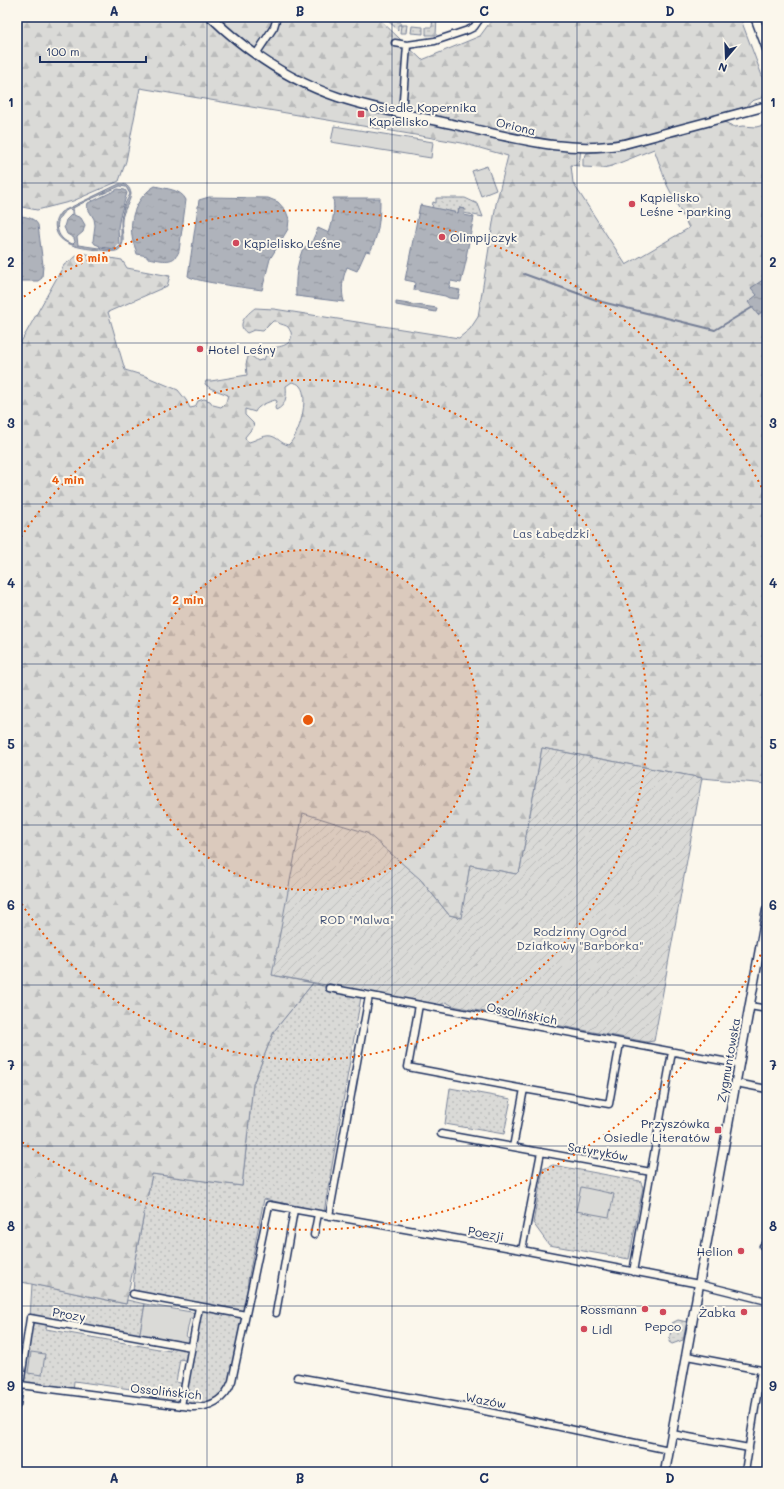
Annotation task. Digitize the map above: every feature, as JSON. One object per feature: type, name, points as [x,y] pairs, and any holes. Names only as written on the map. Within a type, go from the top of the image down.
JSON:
[{"type":"street","name":"Oriona","points":[[211,17],[223,29],[256,54],[295,77],[329,93],[360,103],[542,144],[581,148],[605,148],[767,106]]},
{"type":"street","points":[[256,54],[274,27],[277,17]]},
{"type":"street","points":[[395,44],[407,45],[436,41],[474,27],[482,17]]},
{"type":"street","points":[[754,17],[767,49]]},
{"type":"street","points":[[402,113],[407,45]]},
{"type":"street","name":"Zygmuntowska","points":[[665,1472],[767,910]]},
{"type":"street","name":"Ossolińskich","points":[[329,988],[739,1064]]},
{"type":"street","points":[[329,1216],[369,996]]},
{"type":"street","points":[[419,1005],[408,1067],[524,1089],[609,1104],[620,1043]]},
{"type":"street","points":[[750,1006],[767,1009]]},
{"type":"street","points":[[632,1272],[672,1052]]},
{"type":"street","points":[[736,1083],[767,1089]]},
{"type":"street","points":[[514,1147],[524,1089]]},
{"type":"street","name":"Satyryków","points":[[441,1134],[651,1172]]},
{"type":"street","points":[[522,1250],[541,1152]]},
{"type":"street","name":"Ossolińskich","points":[[20,1385],[202,1408],[218,1401],[228,1390],[234,1374],[269,1205]]},
{"type":"street","name":"Poezji","points":[[269,1205],[522,1250],[699,1284],[767,1301]]},
{"type":"street","points":[[276,1313],[294,1210]]},
{"type":"street","points":[[314,1235],[318,1214]]},
{"type":"street","points":[[133,1294],[246,1315]]},
{"type":"street","points":[[181,1406],[199,1307]]},
{"type":"street","name":"Prozy","points":[[17,1405],[30,1318],[191,1347]]},
{"type":"street","points":[[687,1356],[761,1370],[745,1472]]},
{"type":"street","name":"Wazów","points":[[297,1377],[470,1408],[669,1450]]},
{"type":"street","points":[[672,1434],[749,1448]]},
{"type":"green space","name":"Las Łabędzki","points":[[17,17],[377,17],[422,60],[480,36],[494,17],[740,17],[767,89],[767,96],[752,101],[745,107],[629,139],[581,148],[579,166],[571,165],[573,183],[626,265],[689,228],[667,185],[654,149],[612,166],[603,168],[583,167],[583,159],[587,153],[624,149],[724,122],[735,127],[756,127],[764,125],[767,121],[767,784],[702,778],[542,748],[520,870],[516,874],[470,865],[462,918],[449,915],[420,879],[272,975],[313,983],[274,1031],[253,1084],[242,1186],[152,1174],[126,1304],[17,1281],[17,349],[64,265],[81,253],[122,260],[127,268],[170,276],[167,286],[108,312],[125,370],[145,376],[178,390],[190,408],[195,407],[198,401],[204,399],[210,401],[213,405],[221,407],[226,402],[228,395],[210,388],[205,384],[206,381],[247,375],[246,364],[249,354],[258,361],[264,359],[270,348],[285,345],[290,340],[291,332],[288,327],[276,321],[273,321],[263,331],[254,330],[247,333],[242,327],[242,323],[249,313],[255,308],[274,309],[459,338],[470,329],[478,317],[496,204],[508,156],[462,143],[140,88],[126,161],[119,181],[73,201],[37,210],[17,206]],"holes":[[[292,382],[300,386],[303,391],[304,399],[302,417],[292,441],[288,445],[271,436],[262,437],[249,442],[246,440],[245,437],[254,426],[245,415],[245,409],[255,412],[260,406],[275,400],[277,401],[275,408],[276,410],[284,403],[286,386]]]},
{"type":"green space","points":[[390,17],[401,17],[398,30],[386,19]]},
{"type":"green space","points":[[433,17],[437,17],[436,35],[426,35],[426,27],[432,27]]},
{"type":"green space","points":[[442,17],[468,17],[460,21],[442,20]]},
{"type":"green space","points":[[401,25],[407,25],[406,33],[400,33]]},
{"type":"green space","points":[[412,26],[423,27],[423,34],[411,33]]},
{"type":"green space","points":[[334,126],[433,142],[431,158],[331,142]]},
{"type":"green space","points":[[487,166],[496,190],[481,196],[472,171]]},
{"type":"green space","points":[[436,198],[465,198],[478,204],[483,217],[464,213],[465,209],[459,208],[458,213],[432,208],[433,202],[436,203]]},
{"type":"green space","name":"Rodzinny Ogród Działkowy \"Barbórka\"","points":[[542,748],[702,778],[654,1041],[647,1042],[453,1006],[446,1002],[440,1005],[413,1001],[272,975],[303,813],[367,833],[420,879],[449,915],[461,918],[470,865],[516,874],[520,870]]},
{"type":"green space","points":[[313,983],[361,997],[324,1212],[264,1199],[248,1280],[246,1315],[230,1386],[208,1406],[158,1402],[159,1393],[74,1381],[73,1391],[20,1385],[30,1318],[32,1284],[126,1304],[127,1300],[145,1304],[139,1338],[47,1321],[46,1329],[170,1351],[171,1343],[191,1347],[199,1306],[133,1294],[135,1259],[152,1174],[242,1186],[253,1084],[274,1031]],"holes":[[[180,1359],[189,1361],[184,1384],[176,1382]]]},
{"type":"green space","points":[[450,1088],[511,1099],[504,1134],[445,1124]]},
{"type":"green space","points":[[553,1165],[640,1181],[643,1187],[629,1259],[549,1245],[533,1223],[543,1169]]},
{"type":"green space","points":[[581,1187],[614,1194],[609,1217],[576,1211]]},
{"type":"green space","points":[[145,1304],[197,1313],[196,1319],[190,1318],[186,1337],[193,1338],[191,1347],[139,1338]]},
{"type":"green space","points":[[678,1320],[687,1322],[683,1340],[672,1344],[669,1342],[672,1323]]},
{"type":"green space","points":[[31,1352],[45,1354],[42,1375],[28,1373]]},
{"type":"water","points":[[119,184],[129,187],[131,194],[122,220],[123,243],[117,251],[78,247],[64,241],[59,236],[55,227],[58,216],[61,212]],"holes":[[[120,186],[126,187],[130,194],[124,206],[121,219],[121,245],[114,250],[100,248],[114,249],[119,244],[118,228],[127,193],[125,190],[118,189],[93,201],[91,199]],[[90,199],[92,201],[88,203],[87,207],[94,219],[95,225],[93,241],[95,244],[100,246],[99,248],[78,245],[77,237],[83,232],[85,225],[81,218],[74,215],[73,208]],[[69,209],[72,210],[72,214],[66,220],[64,227],[67,234],[74,238],[75,242],[73,244],[67,242],[59,233],[58,223],[60,217]]]},
{"type":"water","points":[[155,186],[177,192],[184,196],[186,200],[179,251],[174,259],[170,260],[147,258],[147,256],[137,254],[132,238],[132,221],[136,207],[144,195]]},
{"type":"water","name":"Kąpielisko Leśne","points":[[209,197],[268,198],[278,202],[286,211],[289,219],[288,229],[270,259],[262,290],[211,283],[188,276],[199,200]]},
{"type":"water","points":[[333,198],[380,198],[378,226],[373,246],[370,252],[366,251],[357,271],[347,267],[342,284],[344,302],[296,296],[297,270],[304,246],[309,248],[318,228],[329,233],[333,216]]},
{"type":"water","name":"Olimpijczyk","points":[[420,205],[458,213],[459,208],[465,209],[464,215],[474,217],[461,283],[451,281],[449,288],[460,290],[458,299],[414,290],[415,282],[405,280]]},
{"type":"water","points":[[17,215],[32,219],[38,225],[43,265],[42,278],[38,281],[17,281]]},
{"type":"water","points":[[767,277],[767,308],[758,315],[748,302],[757,295],[751,288]]},
{"type":"water","points":[[396,302],[437,308],[436,312],[396,305]]},
{"type":"waterway","points":[[524,274],[602,302],[715,330],[753,307]]},
{"type":"place","name":"Osiedle Kopernika Kąpielisko","points":[[361,114]]},
{"type":"place","name":"Kąpielisko Leśne - parking","points":[[632,204]]},
{"type":"place","name":"Olimpijczyk","points":[[442,237]]},
{"type":"place","name":"Kąpielisko Leśne","points":[[236,243]]},
{"type":"place","name":"Hotel Leśny","points":[[200,349]]},
{"type":"place","name":"Przyszówka Osiedle Literatów","points":[[718,1130]]},
{"type":"place","name":"Helion","points":[[741,1251]]},
{"type":"place","name":"Rossmann","points":[[645,1309]]},
{"type":"place","name":"Pepco","points":[[663,1312]]},
{"type":"place","name":"Żabka","points":[[744,1312]]},
{"type":"place","name":"Lidl","points":[[584,1329]]},
{"type":"park label","name":"ROD \"Malwa\"","points":[[357,919]]}]
